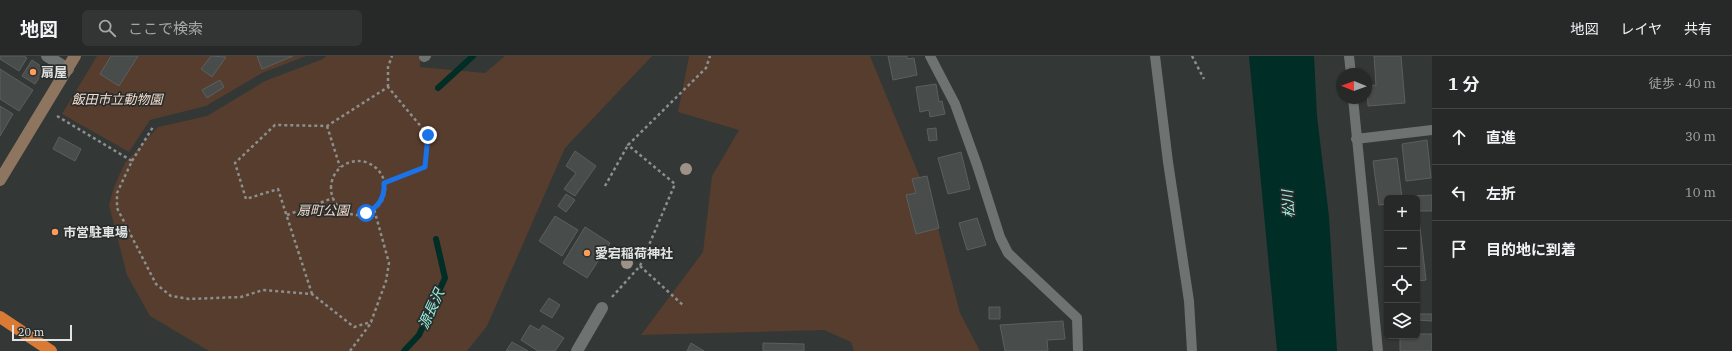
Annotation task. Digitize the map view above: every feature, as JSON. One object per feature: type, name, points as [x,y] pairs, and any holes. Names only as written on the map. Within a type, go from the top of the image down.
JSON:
[{"type":"highway","points":[[0,317],[51,351]]},
{"type":"street","points":[[47,56],[68,69]]},
{"type":"street","points":[[0,180],[75,56]]},
{"type":"street","points":[[577,351],[602,308]]},
{"type":"lane","points":[[930,56],[955,104],[1005,248],[1021,266],[1077,318],[1078,351]]},
{"type":"lane","points":[[1155,56],[1168,162],[1189,301],[1192,351]]},
{"type":"lane","points":[[1349,56],[1350,68]]},
{"type":"lane","points":[[1353,104],[1378,351]]},
{"type":"lane","points":[[1356,139],[1432,130]]},
{"type":"path","points":[[384,183],[425,167],[428,135],[388,87],[388,66],[392,56]]},
{"type":"path","points":[[605,186],[628,145],[706,68],[710,56]]},
{"type":"path","points":[[1192,56],[1204,79]]},
{"type":"path","points":[[312,294],[278,189],[246,199],[235,163],[274,125],[328,126],[388,87]]},
{"type":"path","points":[[57,116],[132,161]]},
{"type":"path","points":[[328,126],[340,167]]},
{"type":"path","points":[[153,127],[132,161],[117,193],[118,208],[156,284],[171,296],[189,299],[241,297],[263,290],[312,294],[354,327],[371,322]]},
{"type":"path","points":[[602,308],[640,266],[675,184],[628,145]]},
{"type":"path","points":[[353,161],[367,162],[375,167],[381,174],[384,183],[383,198],[374,210],[366,213],[350,214],[343,211],[333,198],[331,190],[335,173],[340,167],[353,161]]},
{"type":"path","points":[[286,215],[333,198]]},
{"type":"path","points":[[350,351],[371,322],[386,281],[389,263],[374,210]]},
{"type":"path","points":[[640,266],[684,306]]},
{"type":"green space","name":"飯田市立動物園","points":[[97,56],[306,56],[262,73],[206,106],[150,120],[129,152],[62,114]]},
{"type":"green space","name":"扇町公園","points":[[326,56],[420,56],[420,67],[485,73],[505,56],[652,56],[565,148],[487,326],[467,351],[209,351],[150,316],[127,275],[109,205],[114,187],[125,163],[158,127],[207,116],[265,81],[323,59]]},
{"type":"green space","points":[[689,56],[870,56],[933,209],[960,313],[980,351],[854,351],[851,342],[824,330],[641,335],[703,252],[712,176],[739,130],[678,112]]},
{"type":"water","name":"松川","points":[[1249,56],[1314,56],[1317,116],[1329,217],[1337,351],[1277,351]]},
{"type":"building","points":[[0,56],[24,56],[27,58],[19,71],[0,59]]},
{"type":"building","points":[[111,56],[138,56],[119,86],[100,74]]},
{"type":"building","points":[[211,56],[226,57],[212,77],[201,69]]},
{"type":"building","points":[[257,56],[293,56],[262,69]]},
{"type":"building","points":[[888,56],[907,56],[907,59],[914,58],[917,75],[893,80]]},
{"type":"building","points":[[1374,56],[1401,56],[1405,103],[1368,106],[1368,104],[1372,104],[1372,85],[1376,85]]},
{"type":"building","name":"扇屋","points":[[32,60],[45,69],[35,84],[22,76]]},
{"type":"building","points":[[0,69],[33,90],[19,111],[0,99]]},
{"type":"building","points":[[220,80],[224,87],[207,98],[202,90]]},
{"type":"building","points":[[936,84],[939,102],[942,101],[945,114],[930,117],[929,110],[920,112],[916,87]]},
{"type":"building","points":[[0,106],[13,114],[0,136]]},
{"type":"building","points":[[936,128],[937,140],[929,141],[927,129]]},
{"type":"building","points":[[59,137],[81,149],[75,161],[53,149]]},
{"type":"building","points":[[1427,140],[1431,178],[1406,181],[1402,144]]},
{"type":"building","points":[[575,151],[596,166],[575,196],[564,189],[576,173],[566,166]]},
{"type":"building","points":[[961,152],[970,189],[948,194],[938,158]]},
{"type":"building","points":[[1397,158],[1402,195],[1384,195],[1384,204],[1379,205],[1373,161]]},
{"type":"building","points":[[927,176],[939,228],[916,234],[906,195],[916,193],[912,179]]},
{"type":"building","points":[[566,194],[575,200],[566,212],[558,206]]},
{"type":"building","points":[[1432,195],[1432,211],[1420,211],[1420,196]]},
{"type":"building","points":[[555,216],[578,230],[562,256],[539,241]]},
{"type":"building","points":[[977,218],[986,245],[967,250],[959,223]]},
{"type":"building","points":[[585,227],[610,243],[587,278],[563,263]]},
{"type":"building","points":[[1420,228],[1426,280],[1420,281]]},
{"type":"building","points":[[549,298],[560,305],[552,318],[540,311]]},
{"type":"building","points":[[989,307],[1000,307],[1000,319],[989,319]]},
{"type":"building","points":[[1420,314],[1432,314],[1432,321],[1420,320]]},
{"type":"building","points":[[1063,321],[1065,339],[1047,340],[1048,351],[1005,351],[1000,325]]},
{"type":"building","points":[[530,325],[539,330],[543,325],[564,338],[555,351],[538,351],[521,340]]},
{"type":"building","points":[[1420,334],[1432,334],[1432,351],[1400,351],[1400,339],[1420,339]]},
{"type":"building","points":[[512,342],[528,351],[506,351]]},
{"type":"building","points":[[691,343],[704,351],[687,351]]},
{"type":"building","points":[[763,343],[804,344],[804,351],[763,351]]},
{"type":"waterway","name":"源長沢","points":[[438,88],[473,56]]},
{"type":"waterway","name":"源長沢","points":[[404,351],[419,335],[445,278],[436,239]]},
{"type":"place","name":"扇屋","points":[[33,72]]},
{"type":"place","name":"市営駐車場","points":[[55,232]]},
{"type":"place","name":"愛宕稲荷神社","points":[[587,253]]},
{"type":"route","points":[[366,213],[374,210],[383,198],[385,190],[384,183],[425,167],[428,135]]}]
